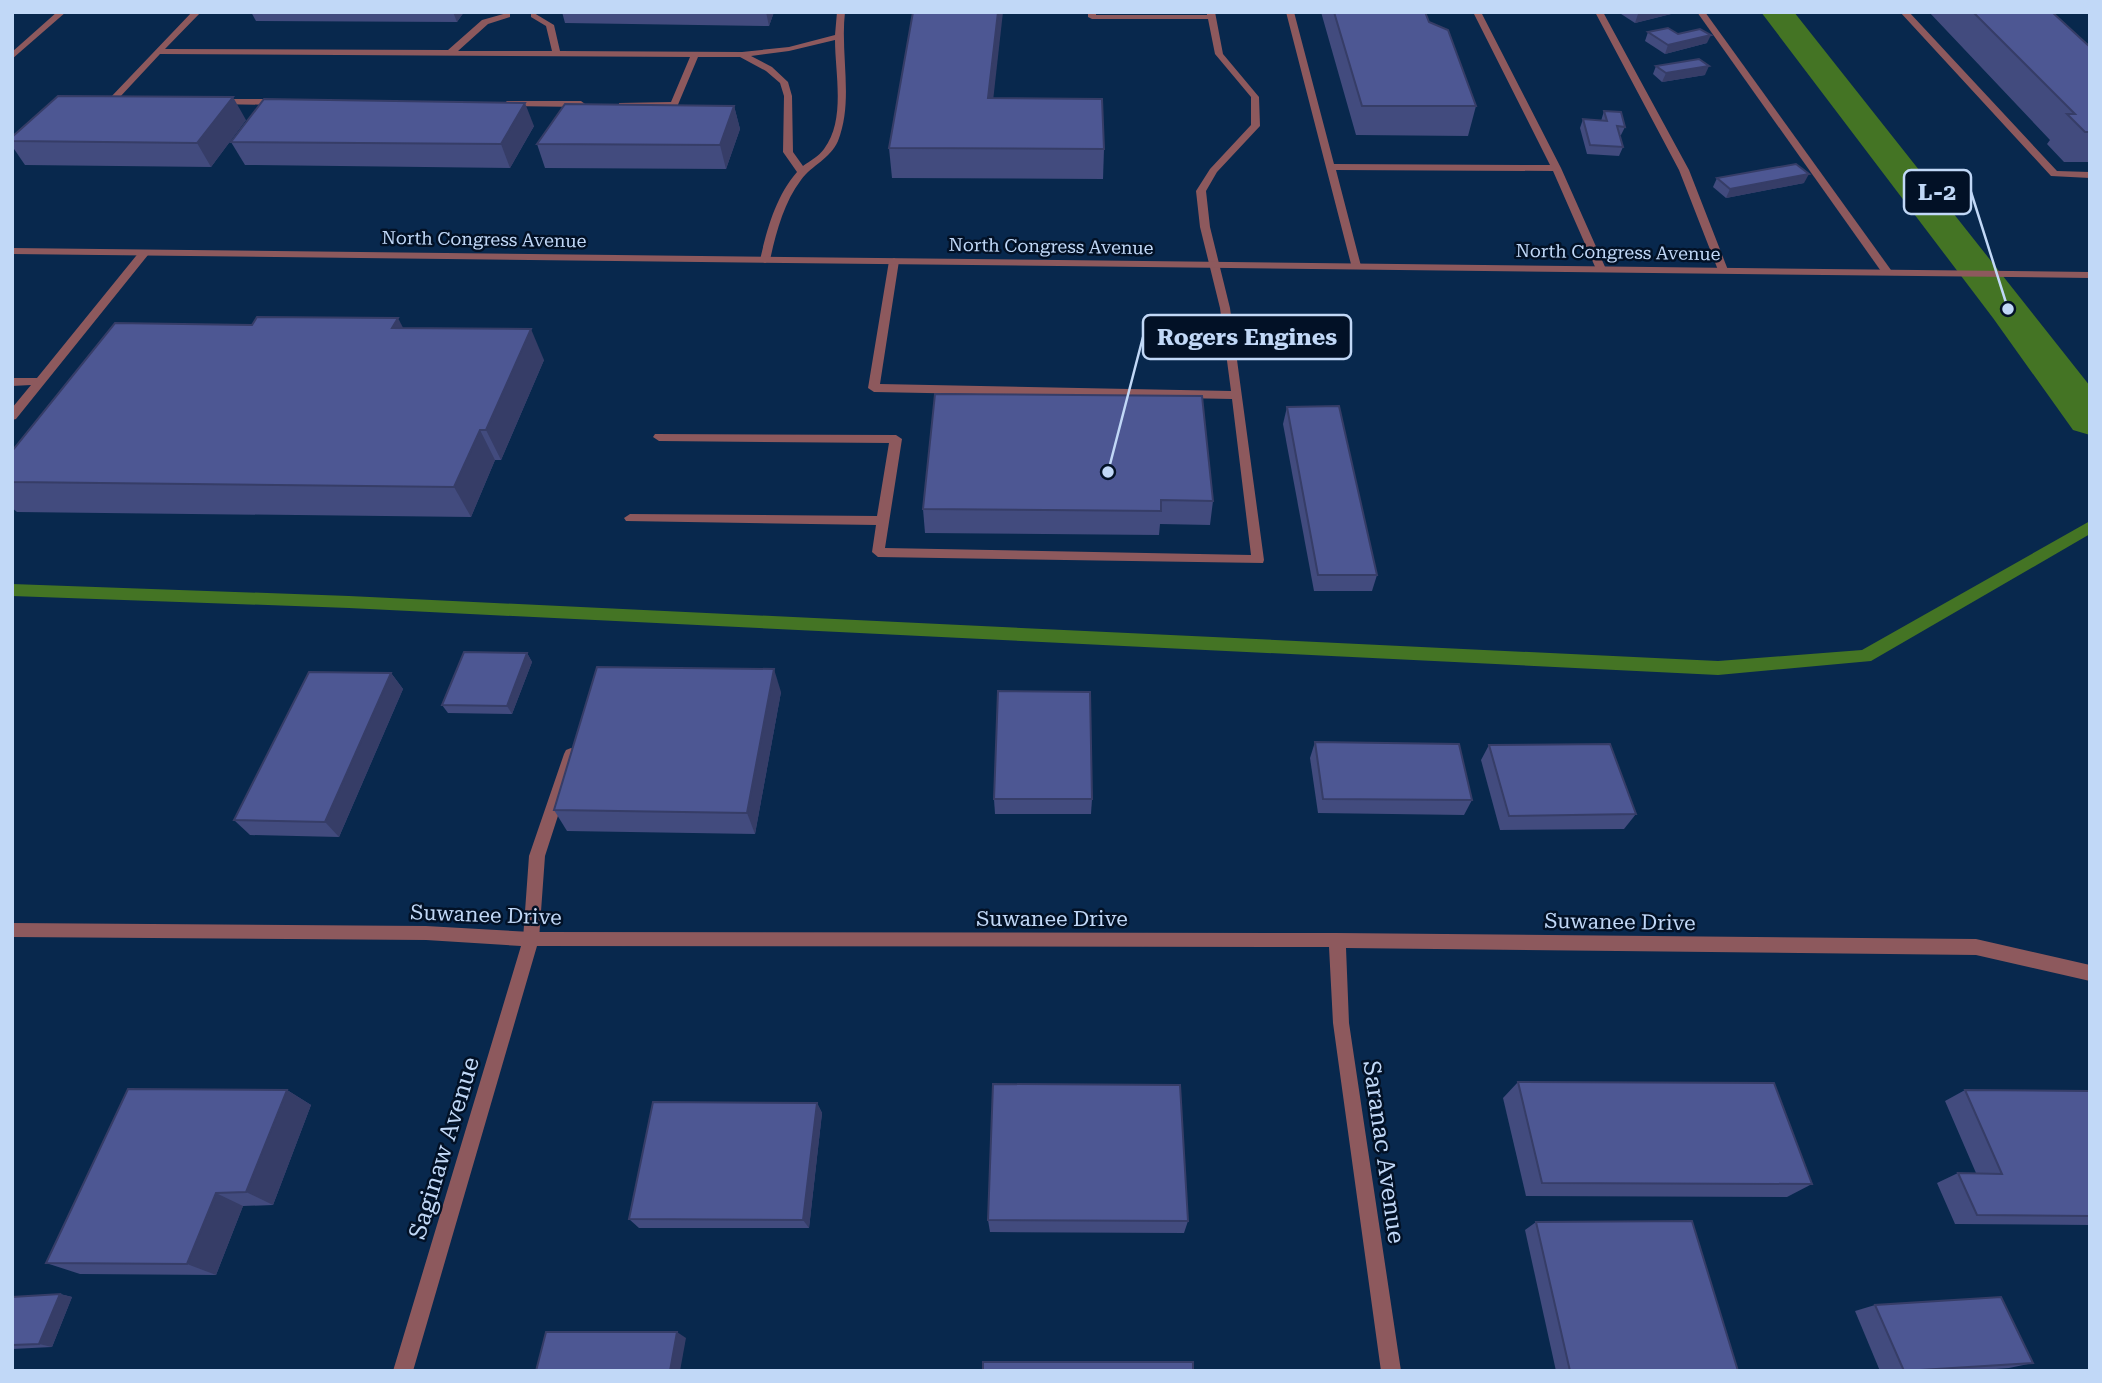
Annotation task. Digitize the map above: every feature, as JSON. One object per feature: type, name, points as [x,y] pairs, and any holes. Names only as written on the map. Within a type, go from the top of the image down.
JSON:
[{"type":"street","points":[[12,57],[62,12]]},
{"type":"street","points":[[139,102],[112,101],[197,12]]},
{"type":"street","points":[[765,260],[773,222],[802,172],[821,159],[833,142],[841,113],[841,52],[836,37],[841,12]]},
{"type":"street","points":[[659,438],[896,439],[878,552],[1258,560],[1225,308],[1205,227],[1201,191],[1213,171],[1256,126],[1255,97],[1219,54],[1212,15],[1092,18],[1092,12]]},
{"type":"street","points":[[1290,12],[1356,266]]},
{"type":"street","points":[[1477,12],[1556,168],[1601,269]]},
{"type":"street","points":[[1600,12],[1684,170],[1723,270]]},
{"type":"street","points":[[1701,12],[1889,272]]},
{"type":"street","points":[[1905,12],[2054,174],[2090,175]]},
{"type":"street","points":[[450,53],[485,22],[507,15]]},
{"type":"street","points":[[534,15],[550,25],[557,54]]},
{"type":"street","points":[[158,51],[742,55],[789,49],[836,37]]},
{"type":"street","points":[[606,104],[674,105],[695,54]]},
{"type":"street","points":[[742,55],[769,69],[784,82],[788,96],[788,152],[802,172]]},
{"type":"street","points":[[208,102],[290,103]]},
{"type":"street","points":[[496,104],[592,104]]},
{"type":"street","points":[[1331,167],[1556,168]]},
{"type":"street","name":"North Congress Avenue","points":[[12,251],[2090,275]]},
{"type":"street","points":[[12,416],[144,253]]},
{"type":"street","points":[[894,261],[874,388],[1237,395]]},
{"type":"street","points":[[12,382],[41,381]]},
{"type":"street","points":[[630,518],[883,522]]},
{"type":"street","name":"Saginaw Avenue","points":[[403,1371],[531,939],[537,856],[576,738]]},
{"type":"street","name":"Suwanee Drive","points":[[12,930],[426,933],[531,939],[1337,940],[1976,947],[2090,974]]},
{"type":"street","name":"Saranac Avenue","points":[[1337,940],[1341,1023],[1391,1371]]},
{"type":"building","points":[[913,12],[998,12],[988,98],[1102,99],[1104,149],[889,148]]},
{"type":"building","points":[[1334,12],[1425,12],[1429,22],[1448,30],[1476,106],[1362,106]]},
{"type":"building","points":[[1973,12],[2052,12],[2090,47],[2090,132],[2085,132],[2067,114],[2075,114]]},
{"type":"building","points":[[1668,28],[1678,34],[1700,29],[1711,35],[1668,45],[1648,32]]},
{"type":"building","points":[[1699,59],[1709,66],[1666,73],[1656,66]]},
{"type":"building","points":[[58,96],[233,97],[197,143],[12,141],[12,137]]},
{"type":"building","points":[[264,99],[525,103],[501,144],[231,142]]},
{"type":"building","points":[[565,104],[734,106],[720,145],[537,144]]},
{"type":"building","points":[[1604,111],[1621,112],[1625,127],[1617,126],[1623,147],[1590,145],[1583,119],[1607,121]]},
{"type":"building","points":[[1796,164],[1809,174],[1730,189],[1717,178]]},
{"type":"building","points":[[257,317],[398,318],[392,328],[531,329],[486,430],[480,430],[454,487],[12,482],[12,451],[115,323],[252,325]]},
{"type":"building","points":[[935,394],[1202,396],[1213,501],[1161,500],[1161,511],[923,509]]},
{"type":"building","points":[[1339,406],[1377,575],[1318,575],[1287,407]]},
{"type":"building","points":[[464,652],[527,653],[507,706],[442,705]]},
{"type":"building","points":[[597,667],[774,669],[747,813],[554,810]]},
{"type":"building","points":[[309,672],[391,673],[325,822],[234,820]]},
{"type":"building","points":[[998,691],[1090,692],[1092,799],[994,799]]},
{"type":"building","points":[[1315,742],[1459,744],[1472,800],[1323,799]]},
{"type":"building","points":[[1610,744],[1636,814],[1509,816],[1489,745]]},
{"type":"building","points":[[1518,1082],[1774,1083],[1812,1184],[1542,1183]]},
{"type":"building","points":[[993,1084],[1180,1085],[1188,1221],[988,1220]]},
{"type":"building","points":[[128,1089],[287,1090],[246,1192],[216,1193],[187,1264],[46,1263]]},
{"type":"building","points":[[1965,1090],[2090,1091],[2090,1216],[1977,1215],[1958,1173],[2002,1174]]},
{"type":"building","points":[[653,1102],[817,1103],[803,1220],[629,1219]]},
{"type":"building","points":[[1692,1221],[1738,1371],[1570,1371],[1536,1222]]},
{"type":"building","points":[[60,1294],[39,1344],[12,1345],[12,1297]]},
{"type":"building","points":[[2001,1297],[2033,1363],[1904,1371],[1875,1305]]},
{"type":"building","points":[[546,1332],[677,1332],[670,1371],[536,1371]]},
{"type":"building","points":[[983,1362],[1193,1362],[1193,1371],[983,1371]]},
{"type":"waterway","points":[[1777,12],[2090,419]]},
{"type":"waterway","points":[[12,590],[349,602],[1718,668],[1865,656],[2090,527]]},
{"type":"place","name":"L-2","points":[[2008,309]]},
{"type":"place","name":"Rogers Engines","points":[[1108,472]]}]
